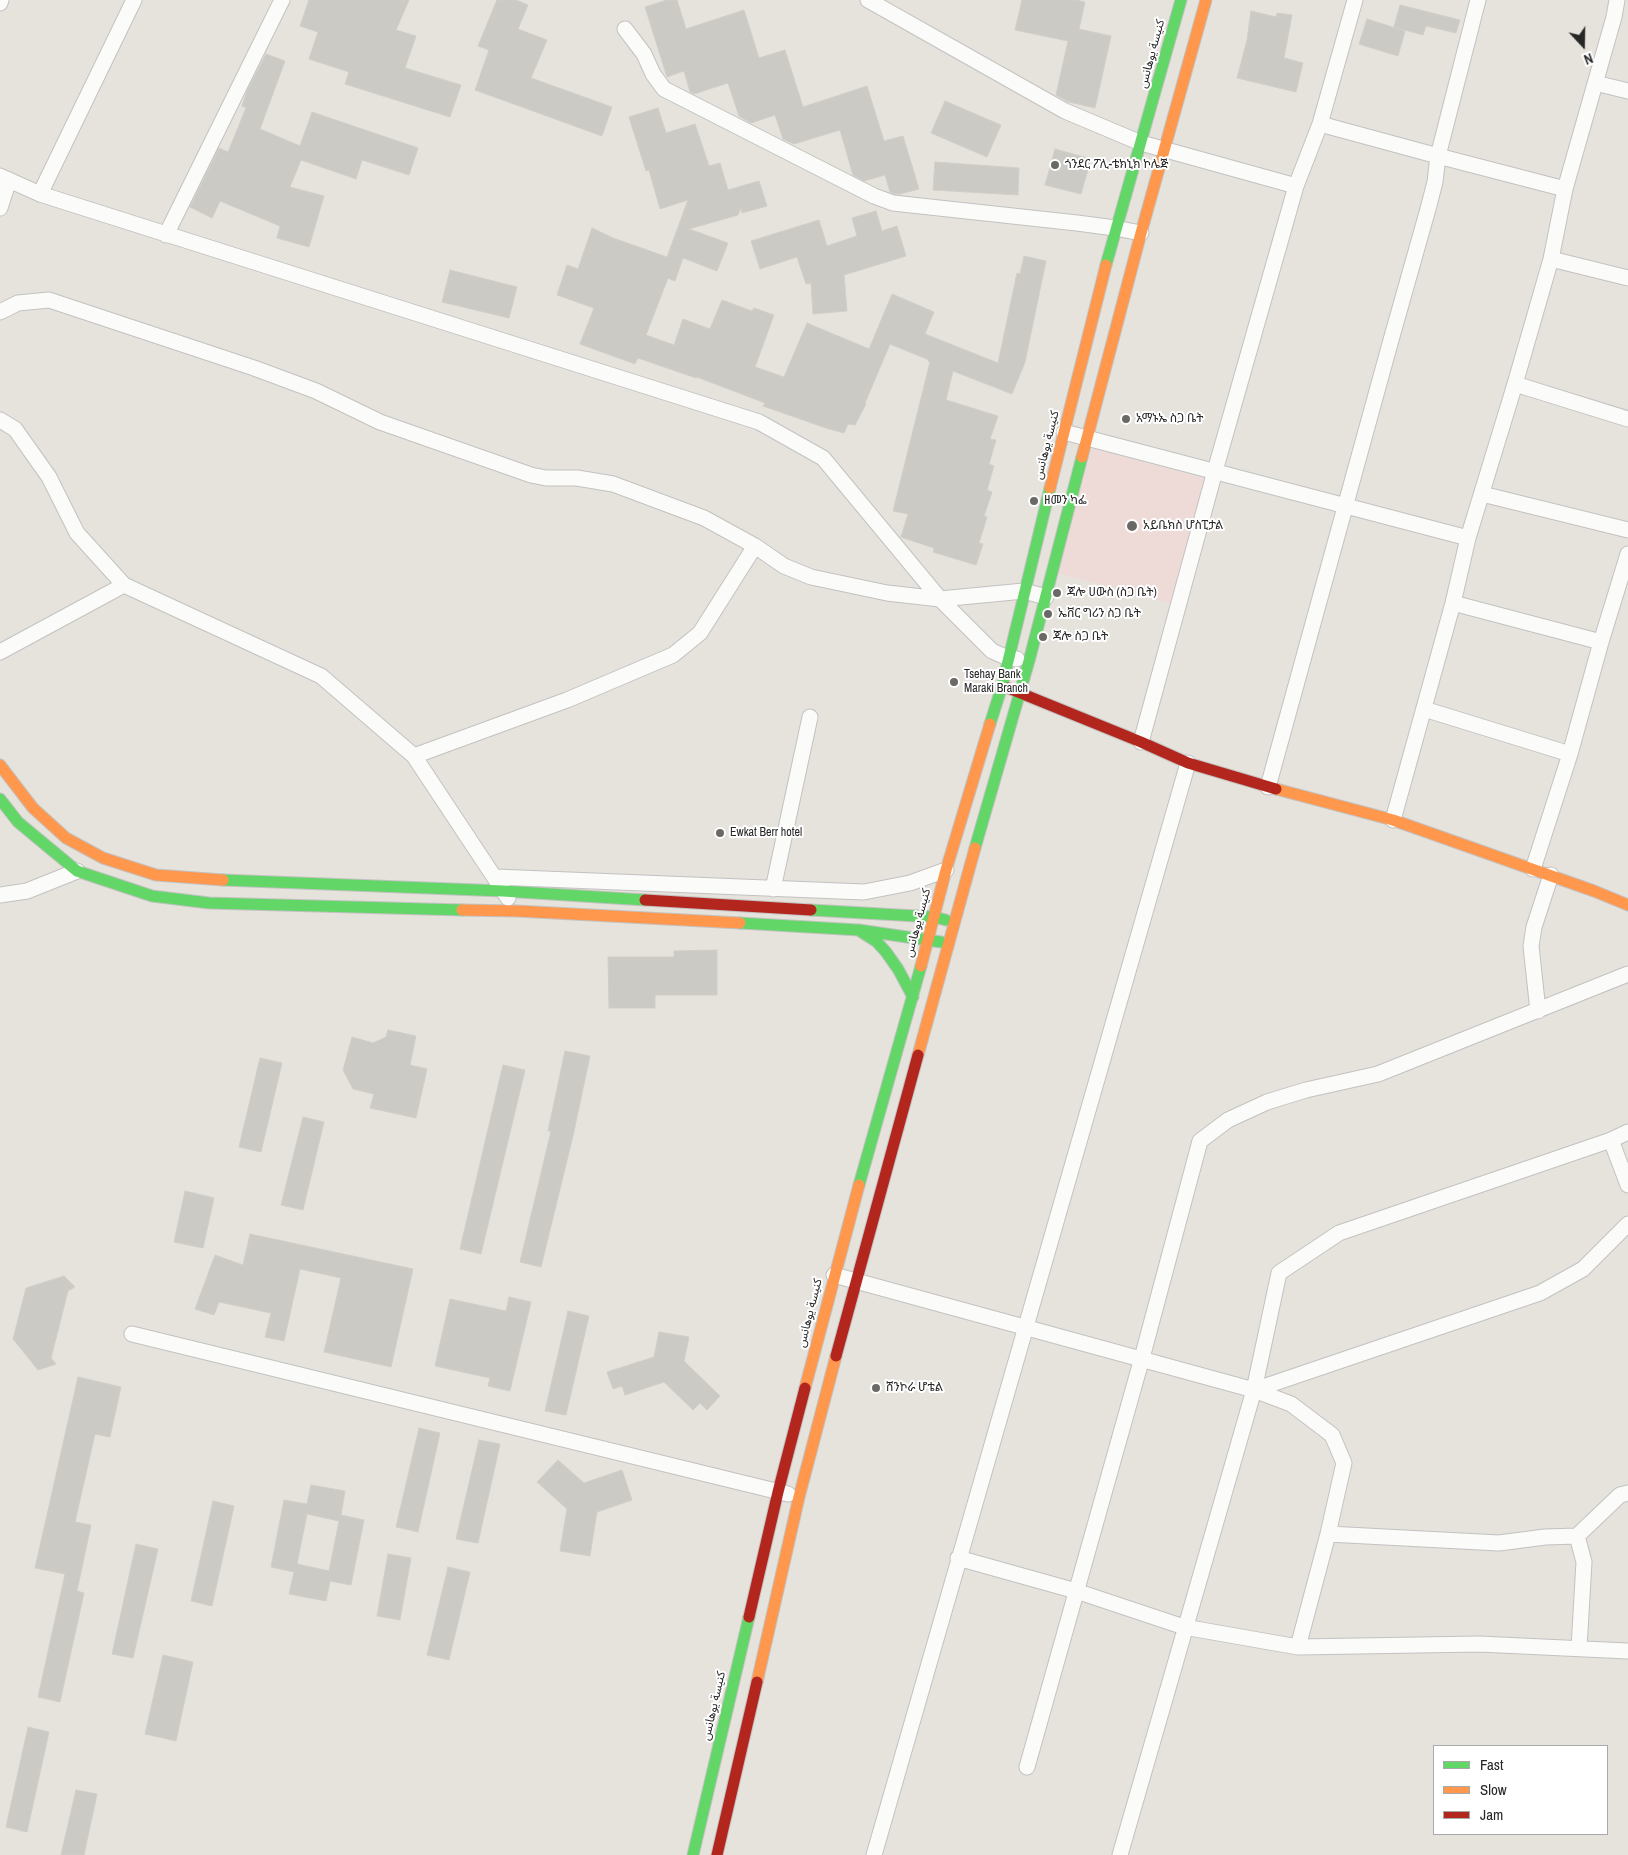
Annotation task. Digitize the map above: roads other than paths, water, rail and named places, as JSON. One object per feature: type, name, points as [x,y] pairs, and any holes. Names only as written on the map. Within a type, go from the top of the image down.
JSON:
[{"type":"street","points":[[40,194],[134,0]]},
{"type":"street","points":[[166,235],[282,0]]},
{"type":"street","points":[[868,0],[1065,111],[1142,144],[1296,186]]},
{"type":"street","name":"كنيسة يوهانس","points":[[693,1855],[778,1492],[834,1275],[913,997],[946,870],[1002,686],[1064,432],[1103,329],[1115,228],[1142,144],[1181,0]]},
{"type":"street","points":[[717,1855],[799,1497],[948,943],[1021,692],[1046,597],[1086,438],[1103,329],[1141,233],[1206,0]]},
{"type":"street","points":[[1141,742],[1296,186],[1320,124],[1354,0]]},
{"type":"street","points":[[1268,787],[1428,209],[1435,182],[1438,156],[1478,0]]},
{"type":"street","points":[[1393,820],[1454,603],[1468,538],[1551,259],[1565,188],[1614,17],[1616,0]]},
{"type":"street","points":[[625,29],[644,54],[653,74],[664,89],[874,196],[893,203],[1115,228],[1141,233]]},
{"type":"street","points":[[1595,83],[1628,91]]},
{"type":"street","points":[[1320,124],[1565,188]]},
{"type":"street","points":[[0,208],[4,178],[40,194],[166,235],[758,422],[823,458],[940,599],[992,651],[1008,658],[1029,661]]},
{"type":"street","points":[[1551,259],[1628,278]]},
{"type":"street","points":[[0,312],[18,303],[50,300],[254,368],[316,391],[380,422],[531,475],[546,478],[577,478],[613,484],[704,518],[755,546],[784,566],[811,576],[888,593],[940,599],[1024,591],[1046,597]]},
{"type":"street","points":[[1515,384],[1628,419]]},
{"type":"street","points":[[0,420],[15,429],[49,477],[77,533],[124,585],[320,676],[414,756],[517,911]]},
{"type":"street","points":[[1064,432],[1468,538]]},
{"type":"street","points":[[1482,494],[1628,530]]},
{"type":"street","points":[[414,756],[567,700],[673,656],[700,633],[755,546]]},
{"type":"street","points":[[1533,869],[1570,754],[1601,642],[1624,582],[1628,554]]},
{"type":"street","points":[[0,652],[124,585]]},
{"type":"street","points":[[1454,603],[1601,642]]},
{"type":"street","points":[[1002,686],[1021,692],[1141,742],[1188,764],[1393,820],[1551,875],[1628,905]]},
{"type":"street","points":[[1424,709],[1570,754]]},
{"type":"street","points":[[773,889],[810,717]]},
{"type":"street","points":[[874,1855],[1188,764]]},
{"type":"street","points":[[0,765],[33,808],[66,838],[103,858],[156,875],[213,880],[503,891],[934,918],[955,922]]},
{"type":"street","points":[[0,799],[18,822],[77,871],[152,896],[210,903],[517,911],[859,930],[948,943]]},
{"type":"street","points":[[495,876],[864,892],[910,883],[946,870]]},
{"type":"street","points":[[0,895],[27,891],[77,871]]},
{"type":"street","points":[[1538,1011],[1530,946],[1534,927],[1551,875]]},
{"type":"street","points":[[859,930],[877,942],[886,952],[898,969],[913,997]]},
{"type":"street","points":[[1027,1767],[1142,1358],[1200,1142],[1228,1120],[1267,1102],[1306,1090],[1378,1074],[1628,974]]},
{"type":"street","points":[[1120,1855],[1184,1627],[1254,1390],[1279,1273],[1339,1233],[1611,1140],[1628,1132]]},
{"type":"street","points":[[1611,1140],[1628,1185]]},
{"type":"street","points":[[1254,1390],[1540,1293],[1582,1269],[1628,1224]]},
{"type":"street","points":[[834,1275],[1254,1390],[1291,1404],[1332,1435],[1344,1463],[1328,1534],[1298,1647]]},
{"type":"street","points":[[132,1334],[799,1497]]},
{"type":"street","points":[[1328,1534],[1499,1543],[1545,1537],[1577,1536],[1620,1495],[1628,1493]]},
{"type":"street","points":[[1577,1536],[1584,1562],[1579,1648]]},
{"type":"street","points":[[958,1558],[1076,1592],[1184,1627],[1298,1647],[1478,1644],[1628,1651]]},
{"type":"place","name":"ጎንደር ፖሊ-ቴክኒክ ኮሌጅ","points":[[1055,165]]},
{"type":"place","name":"አማኑኤ ስጋ ቤት","points":[[1126,419]]},
{"type":"place","name":"ዘመን ካፌ","points":[[1034,501]]},
{"type":"place","name":"አይቤክስ ሆስፒታል","points":[[1132,526]]},
{"type":"place","name":"ጃሎ ሀውስ (ስጋ ቤት)","points":[[1057,593]]},
{"type":"place","name":"ኤቨር ግሪን ስጋ ቤት","points":[[1048,614]]},
{"type":"place","name":"ጃሎ ስጋ ቤት","points":[[1043,637]]},
{"type":"place","name":"Tsehay Bank Maraki Branch","points":[[954,682]]},
{"type":"place","name":"Ewkat Berr hotel","points":[[720,833]]},
{"type":"place","name":"ሸንኮራ ሆቴል","points":[[876,1388]]}]
